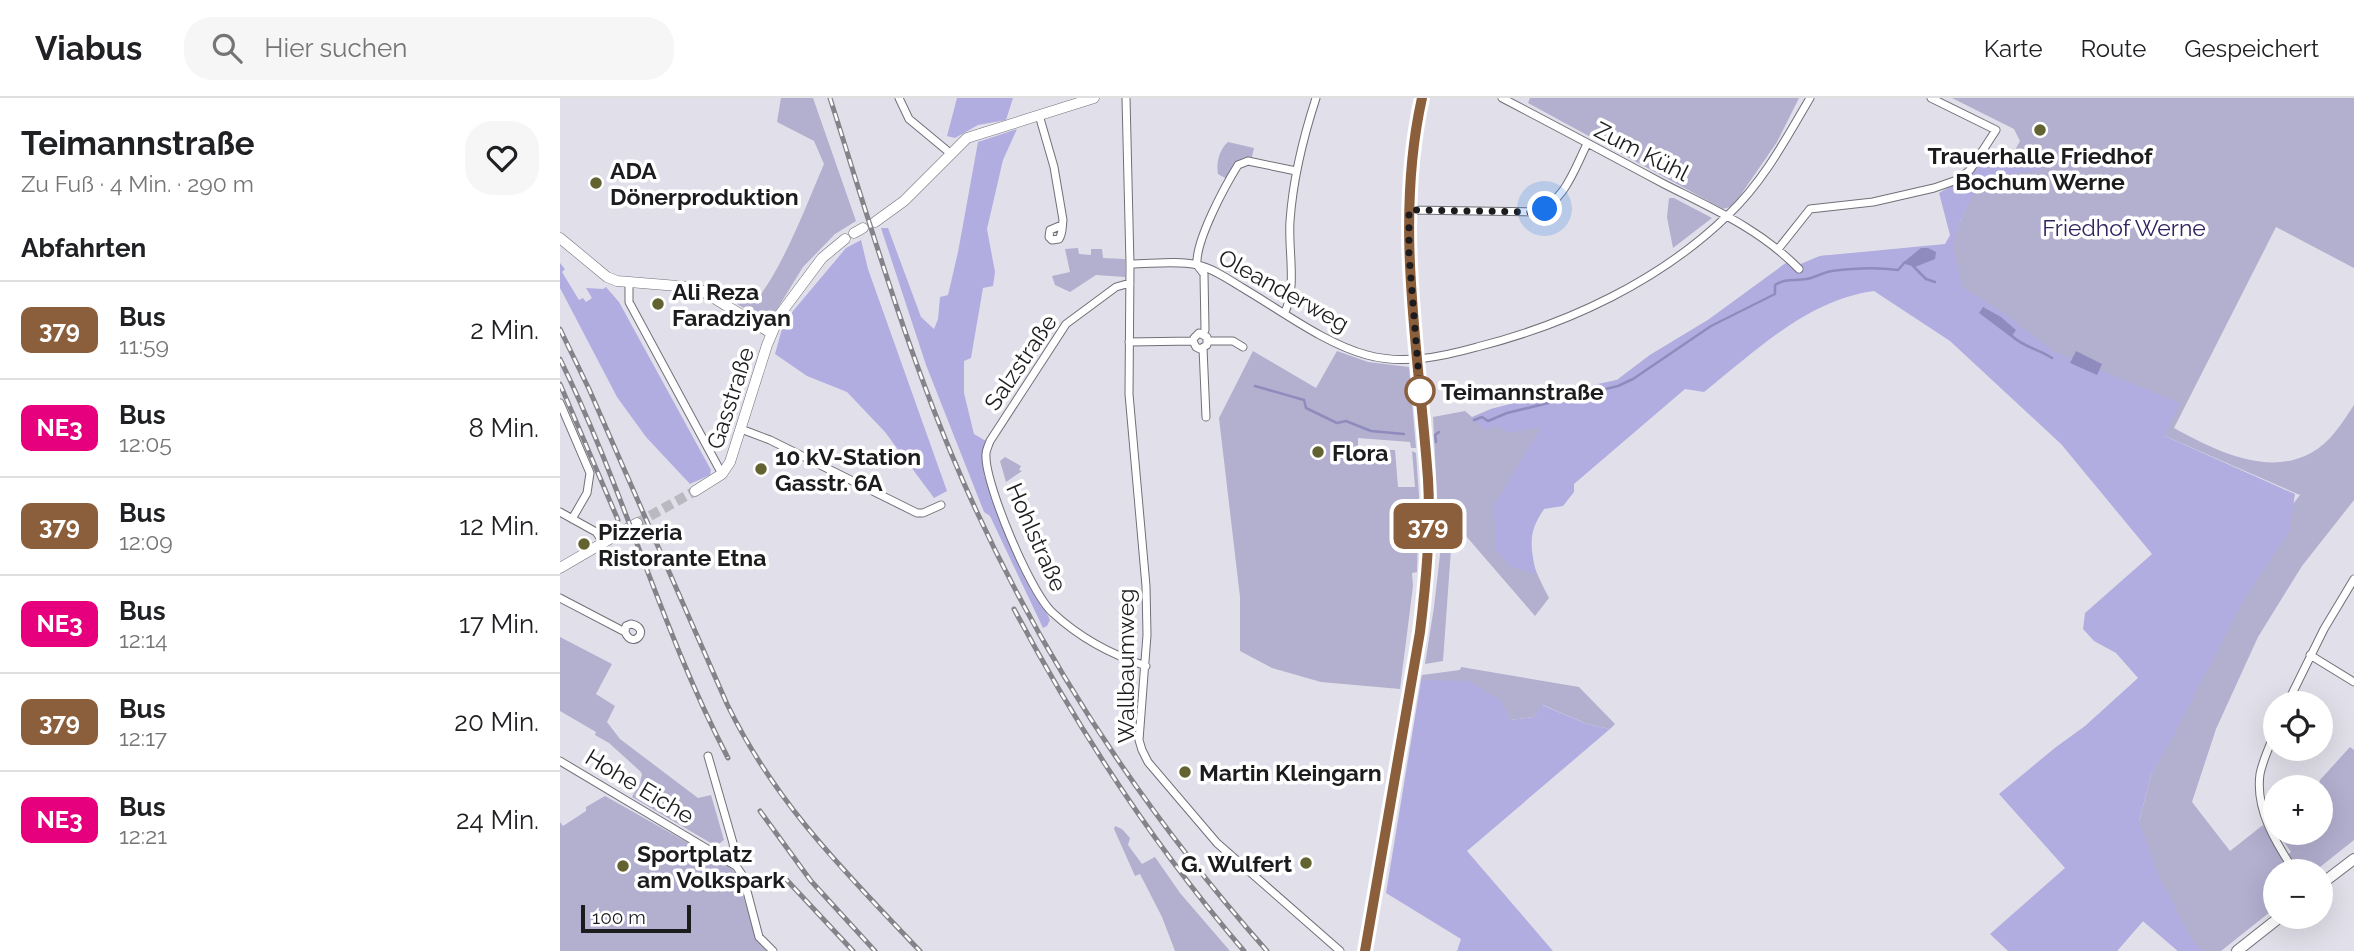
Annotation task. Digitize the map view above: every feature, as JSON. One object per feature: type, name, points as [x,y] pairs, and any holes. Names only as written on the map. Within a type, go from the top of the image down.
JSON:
[{"type":"main road","points":[[2333,875],[2354,859]]},
{"type":"main road","points":[[2237,951],[2265,929]]},
{"type":"street","points":[[899,98],[909,119],[950,153]]},
{"type":"street","points":[[874,222],[904,201],[967,138],[1094,98]]},
{"type":"street","name":"Wallbaumweg","points":[[1126,98],[1130,415],[1146,586],[1146,666],[1139,740],[1148,762],[1217,843],[1340,951]]},
{"type":"street","points":[[1285,313],[1291,300],[1290,223],[1296,171],[1316,98]]},
{"type":"street","points":[[1365,951],[1420,632],[1426,580],[1428,482],[1409,254],[1410,179],[1422,98]]},
{"type":"street","name":"Zum Kühl","points":[[1502,98],[1744,224],[1779,248],[1799,269]]},
{"type":"street","points":[[1418,358],[1446,355],[1542,328],[1631,285],[1676,257],[1727,216],[1750,192],[1783,145],[1810,98]]},
{"type":"street","points":[[1779,248],[1810,209],[1873,202],[1940,186],[1957,180],[1970,170],[1996,130],[1931,98]]},
{"type":"street","points":[[1039,115],[1054,167],[1062,225]]},
{"type":"street","points":[[1409,210],[1535,212],[1545,209],[1563,191],[1587,144]]},
{"type":"street","points":[[1206,417],[1204,274],[1196,265],[1200,244],[1238,165],[1248,161],[1296,171]]},
{"type":"street","name":"Gasstraße","points":[[722,474],[730,462],[771,333],[780,316],[822,258],[854,233]]},
{"type":"street","points":[[560,238],[607,277],[629,284],[699,289],[771,333]]},
{"type":"street","name":"Oleanderweg","points":[[1130,264],[1196,265],[1215,271],[1336,344],[1385,358],[1418,358]]},
{"type":"street","name":"Salzstraße","points":[[986,451],[1066,324],[1116,287],[1130,282]]},
{"type":"street","points":[[629,284],[629,302],[722,474],[695,491]]},
{"type":"street","points":[[1193,341],[1196,335],[1205,341],[1233,341],[1243,347]]},
{"type":"street","points":[[1193,341],[1196,347],[1205,341]]},
{"type":"street","points":[[1129,342],[1193,341]]},
{"type":"street","points":[[560,403],[590,473],[587,493],[572,519]]},
{"type":"street","points":[[741,429],[770,440],[917,513],[941,505]]},
{"type":"street","name":"Hohlstraße","points":[[986,451],[987,467],[1003,515],[1034,588],[1046,606],[1054,615],[1104,649],[1146,666]]},
{"type":"street","points":[[560,512],[596,532],[603,542]]},
{"type":"street","points":[[560,568],[637,523]]},
{"type":"street","points":[[2293,691],[2310,655],[2354,579]]},
{"type":"street","points":[[560,598],[625,632]]},
{"type":"street","points":[[2310,655],[2354,682]]},
{"type":"street","name":"Hohe Eiche","points":[[708,757],[733,843],[736,866]]},
{"type":"street","name":"Hohe Eiche","points":[[560,761],[736,866],[743,876],[760,937],[773,951]]},
{"type":"street","points":[[2264,761],[2259,786],[2267,823],[2288,859]]},
{"type":"green space","points":[[781,98],[813,98],[856,221],[835,234],[803,267],[771,319],[766,321],[737,304],[747,290],[759,297],[769,282],[795,232],[824,164],[814,141],[777,122]]},
{"type":"green space","points":[[1530,98],[1799,98],[1777,142],[1733,206],[1723,209],[1528,103]]},
{"type":"green space","name":"Friedhof Werne","points":[[1952,98],[2354,98],[2354,268],[2276,227],[2174,428],[2206,445],[2241,458],[2277,462],[2294,460],[2324,444],[2354,405],[2354,500],[2302,566],[2258,637],[2216,729],[2192,802],[2230,851],[2263,825],[2263,845],[2275,845],[2283,859],[2263,859],[2263,918],[2221,951],[2178,951],[2143,921],[2117,951],[2139,822],[2151,775],[2289,509],[2300,495],[2165,436],[1913,282],[1791,299],[1684,375],[1544,509],[1532,532],[1531,554],[1549,598],[1535,616],[1453,521],[1443,661],[1425,664],[1440,555],[1433,417],[1465,411],[1472,417],[1491,409],[1617,380],[1650,355],[1708,320],[1786,263],[1801,264],[1820,256],[1952,245],[1993,150],[2014,152],[2020,141],[2014,129]]},
{"type":"green space","points":[[1228,142],[1254,148],[1252,157],[1239,160],[1227,179],[1218,174],[1217,165],[1220,153]]},
{"type":"green space","points":[[1669,198],[1674,198],[1712,218],[1673,248],[1667,217]]},
{"type":"green space","points":[[1078,248],[1079,254],[1091,255],[1091,249],[1102,249],[1103,258],[1125,259],[1125,277],[1096,275],[1070,292],[1055,285],[1052,276],[1070,272],[1065,249]]},
{"type":"green space","points":[[1253,351],[1316,388],[1337,351],[1368,362],[1409,367],[1416,448],[1411,448],[1410,442],[1358,438],[1358,449],[1395,450],[1398,487],[1415,487],[1412,451],[1416,453],[1419,496],[1417,572],[1412,573],[1413,586],[1400,689],[1321,682],[1272,668],[1240,651],[1240,597],[1219,418]]},
{"type":"green space","points":[[1005,457],[1021,466],[1019,470],[1022,471],[1006,482],[1000,461]]},
{"type":"green space","points":[[560,637],[612,664],[596,694],[615,706],[607,722],[620,739],[698,798],[711,795],[724,840],[716,846],[632,797],[640,783],[640,771],[609,743],[595,735],[596,732],[560,711]]},
{"type":"green space","points":[[1461,667],[1579,687],[1615,724],[1610,729],[1587,724],[1543,705],[1534,717],[1510,720],[1421,680],[1422,675],[1460,670]]},
{"type":"green space","points":[[2350,747],[2354,750],[2354,840],[2330,859],[2283,859],[2291,852],[2286,845],[2333,845],[2333,775],[2325,775]]},
{"type":"green space","name":"Sportplatz am Volkspark","points":[[605,796],[731,867],[738,878],[756,938],[767,951],[560,951],[560,822],[563,826]]},
{"type":"green space","points":[[1115,826],[1130,838],[1128,845],[1142,864],[1155,857],[1180,893],[1230,951],[1175,951],[1162,917],[1140,874],[1135,876]]},
{"type":"shaded area","points":[[957,98],[1013,98],[1006,120],[978,125],[955,138],[947,136]]},
{"type":"shaded area","points":[[1017,129],[1003,160],[987,229],[995,272],[993,286],[983,288],[971,358],[964,361],[964,393],[974,434],[986,441],[983,455],[984,475],[1050,620],[1043,628],[990,516],[984,512],[926,365],[881,228],[888,228],[921,317],[934,329],[940,297],[948,295],[978,142]]},
{"type":"shaded area","points":[[1993,150],[2014,152],[2044,170],[2007,174],[1976,189],[1961,219],[1953,245],[1962,287],[2002,312],[2053,351],[2180,403],[2165,436],[2295,494],[2289,532],[2243,601],[2151,775],[2139,822],[2160,879],[2193,941],[2202,951],[2178,951],[2143,921],[2117,951],[2008,951],[1990,934],[2065,868],[1999,794],[2085,726],[2138,678],[2116,653],[2094,641],[2083,629],[2085,613],[2152,554],[2061,444],[1950,341],[1874,291],[1850,296],[1804,316],[1763,344],[1704,392],[1685,389],[1574,484],[1574,492],[1563,506],[1544,509],[1535,525],[1532,540],[1536,574],[1511,567],[1496,550],[1494,505],[1541,427],[1508,433],[1498,426],[1485,430],[1472,418],[1491,409],[1540,396],[1617,380],[1650,355],[1708,320],[1786,263],[1801,264],[1820,256],[1945,244],[1950,235],[1939,193],[1971,174]]},
{"type":"shaded area","points":[[861,240],[868,269],[947,491],[934,498],[885,432],[847,392],[807,376],[775,354],[782,329],[793,311],[846,248]]},
{"type":"shaded area","points":[[1921,248],[1936,252],[1935,259],[1915,267],[1905,264],[1905,261]]},
{"type":"shaded area","points":[[560,263],[565,269],[562,272],[579,300],[583,298],[586,302],[592,298],[586,288],[606,287],[619,302],[711,470],[710,475],[690,484],[646,437],[617,397],[560,288]]},
{"type":"shaded area","points":[[1983,307],[2016,330],[2011,337],[1979,313]]},
{"type":"shaded area","points":[[2076,351],[2102,364],[2097,375],[2070,363]]},
{"type":"shaded area","points":[[1421,680],[1468,681],[1502,701],[1510,720],[1534,717],[1542,705],[1587,724],[1610,729],[1467,851],[1553,951],[1457,951],[1461,939],[1386,893]]},
{"type":"waterway","points":[[1474,420],[1482,417],[1488,421],[1507,413],[1618,386],[1633,379],[1711,326],[1775,294],[1775,285],[1783,281],[1840,270],[1898,270],[1907,263]]},
{"type":"waterway","points":[[1913,266],[1926,279],[1935,282]]},
{"type":"waterway","points":[[2012,336],[2052,358]]},
{"type":"waterway","points":[[1255,386],[1304,400],[1306,408],[1337,423],[1346,421],[1371,431],[1404,434]]},
{"type":"waterway","points":[[1436,442],[1435,435],[1439,432]]},
{"type":"tunnel","points":[[637,523],[695,491]]},
{"type":"railway","points":[[830,98],[917,366],[951,453],[1014,587],[1088,715],[1129,777],[1219,895],[1267,951]]},
{"type":"railway","points":[[560,329],[727,704],[746,740],[789,805],[813,835],[920,951]]},
{"type":"railway","points":[[560,359],[604,458],[682,660],[728,758]]},
{"type":"railway","points":[[560,384],[618,520]]},
{"type":"railway","points":[[1014,609],[1065,699],[1120,786],[1179,870],[1244,951]]},
{"type":"railway","points":[[760,811],[811,881],[875,951]]},
{"type":"railway","points":[[783,876],[853,951]]},
{"type":"bus line","name":"379","points":[[1365,951],[1420,632],[1426,580],[1428,482],[1409,254],[1410,179],[1422,98]]},
{"type":"place","name":"Trauerhalle Friedhof Bochum Werne","points":[[2040,130]]},
{"type":"place","name":"ADA Dönerproduktion","points":[[596,183]]},
{"type":"place","name":"Ali Reza Faradziyan","points":[[658,304]]},
{"type":"place","name":"Teimannstraße","points":[[1420,391]]},
{"type":"place","name":"Flora","points":[[1318,452]]},
{"type":"place","name":"10 kV-Station Gasstr. 6A","points":[[761,469]]},
{"type":"place","name":"Pizzeria Ristorante Etna","points":[[584,544]]},
{"type":"place","name":"Martin Kleingarn","points":[[1185,772]]},
{"type":"place","name":"G. Wulfert","points":[[1306,863]]},
{"type":"place","name":"Sportplatz am Volkspark","points":[[623,866]]},
{"type":"route","points":[[1420,391],[1409,254],[1409,210],[1535,212],[1545,209]]}]
